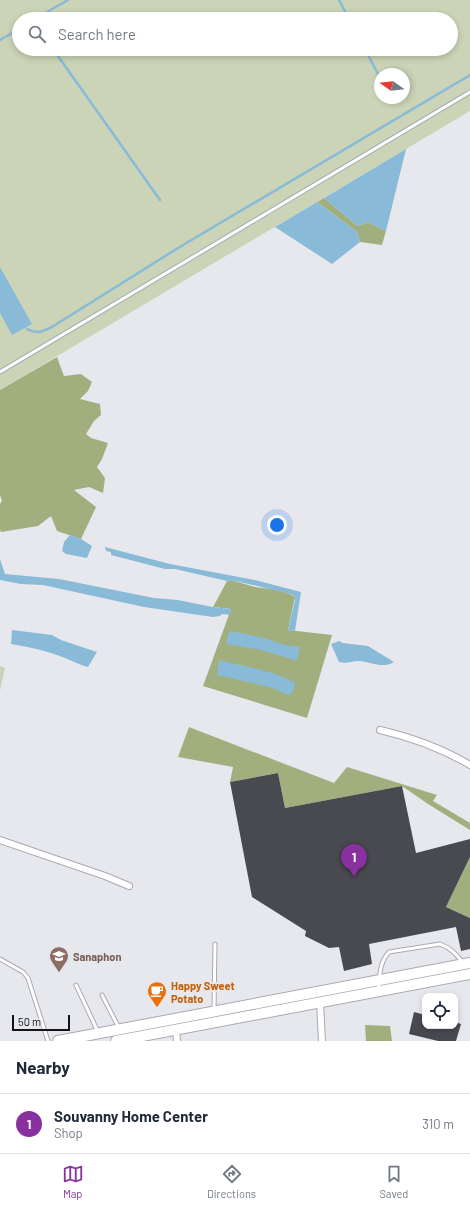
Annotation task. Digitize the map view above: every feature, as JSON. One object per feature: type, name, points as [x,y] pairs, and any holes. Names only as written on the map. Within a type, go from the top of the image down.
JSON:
[{"type":"highway","points":[[60,1041],[467,964]]},
{"type":"highway","points":[[116,1041],[470,974]]},
{"type":"street","points":[[380,730],[400,735],[470,765]]},
{"type":"street","points":[[0,840],[105,876],[129,886]]},
{"type":"street","points":[[320,1002],[322,1041]]},
{"type":"street","points":[[176,1030],[178,1041]]},
{"type":"lane","points":[[0,372],[470,92]]},
{"type":"lane","points":[[214,1012],[215,944]]},
{"type":"lane","points":[[378,991],[382,963],[389,952],[440,944],[448,947],[467,964]]},
{"type":"lane","points":[[0,959],[23,972],[28,978],[48,1041]]},
{"type":"lane","points":[[76,985],[98,1034]]},
{"type":"lane","points":[[102,995],[120,1030]]},
{"type":"green space","points":[[0,0],[470,0],[470,111],[0,390]]},
{"type":"green space","points":[[324,198],[358,226],[368,222],[386,231],[382,245],[360,242],[357,232],[317,202]]},
{"type":"green space","points":[[57,357],[64,376],[81,374],[92,382],[88,391],[80,399],[100,404],[101,415],[94,421],[86,434],[91,438],[108,443],[102,459],[97,467],[105,478],[103,493],[89,487],[74,490],[96,507],[81,539],[57,531],[51,516],[38,526],[1,532],[0,504],[2,501],[0,495],[0,390]]},
{"type":"green space","points":[[231,580],[255,587],[281,591],[295,597],[288,630],[332,635],[307,718],[203,686],[231,609],[213,607],[227,581]]},
{"type":"green space","points":[[0,666],[5,668],[0,691]]},
{"type":"green space","points":[[189,727],[334,783],[347,767],[437,795],[433,801],[470,823],[470,830],[402,786],[285,808],[278,773],[230,782],[233,767],[178,757]]},
{"type":"green space","points":[[470,857],[470,918],[446,907]]},
{"type":"green space","points":[[365,1025],[390,1026],[392,1041],[366,1041]]},
{"type":"water","points":[[406,149],[386,231],[368,222],[358,226],[324,198]]},
{"type":"water","points":[[317,202],[357,232],[360,242],[332,264],[275,227]]},
{"type":"water","points":[[0,267],[32,324],[12,335],[0,313]]},
{"type":"water","points":[[70,535],[81,539],[92,546],[87,558],[66,554],[62,551],[64,542]]},
{"type":"water","points":[[105,547],[170,564],[255,580],[301,592],[295,631],[288,630],[295,600],[295,597],[291,594],[231,580],[227,581],[175,569],[165,569],[111,555],[111,552],[106,551]]},
{"type":"water","points":[[0,559],[5,574],[59,579],[154,598],[178,600],[231,609],[230,615],[222,614],[220,616],[213,617],[144,607],[43,585],[21,584],[0,580]]},
{"type":"water","points":[[12,630],[52,635],[61,640],[97,652],[88,667],[45,651],[11,644]]},
{"type":"water","points":[[230,631],[264,638],[285,645],[300,647],[297,660],[261,650],[227,644]]},
{"type":"water","points":[[339,641],[343,643],[368,646],[394,662],[381,665],[359,661],[345,663],[339,662],[331,644]]},
{"type":"water","points":[[219,660],[279,675],[295,683],[294,689],[290,695],[273,688],[217,675]]},
{"type":"building","points":[[278,773],[285,808],[402,786],[416,853],[470,839],[470,857],[446,907],[470,918],[470,949],[461,951],[456,927],[369,944],[372,964],[344,971],[339,947],[329,948],[305,936],[306,931],[252,897],[230,782]]},
{"type":"building","points":[[414,1012],[422,1014],[422,1029],[458,1029],[458,1023],[461,1024],[456,1041],[438,1041],[409,1034]]},
{"type":"waterway","points":[[47,12],[68,0]]},
{"type":"waterway","points":[[339,0],[345,12]]},
{"type":"waterway","points":[[0,40],[12,33]]},
{"type":"waterway","points":[[58,56],[160,200]]},
{"type":"waterway","points":[[369,56],[375,68]]},
{"type":"waterway","points":[[27,329],[37,332],[52,327],[178,248],[470,75]]},
{"type":"place","name":"Souvanny Home Center","points":[[354,877]]},
{"type":"place","name":"Sanaphon","points":[[59,973]]},
{"type":"place","name":"Happy Sweet Potato","points":[[157,1008]]}]
